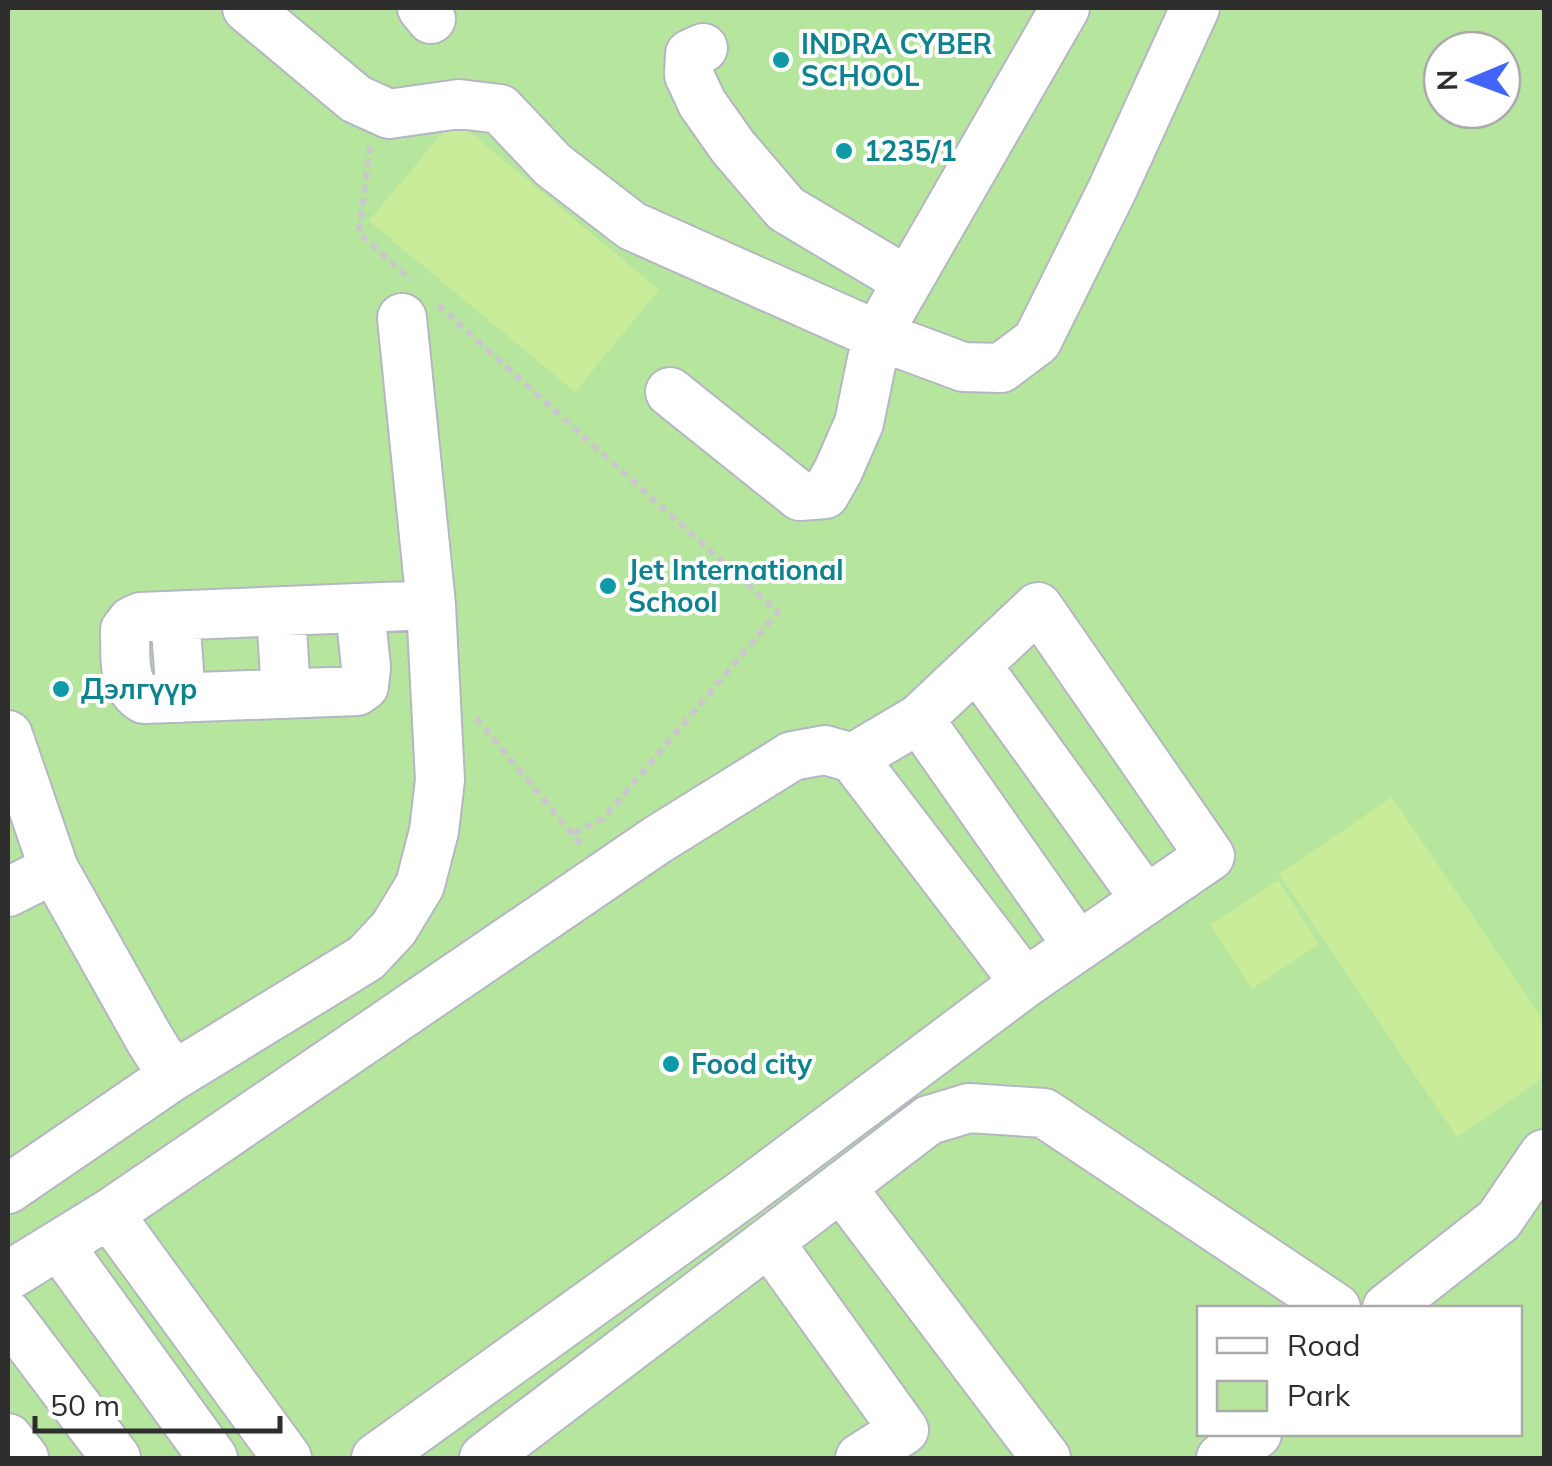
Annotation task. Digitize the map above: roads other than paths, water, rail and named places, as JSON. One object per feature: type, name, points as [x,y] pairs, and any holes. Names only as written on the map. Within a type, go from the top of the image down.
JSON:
[{"type":"street","points":[[247,8],[356,99],[374,108],[389,114],[459,104],[500,109],[553,165],[632,226],[877,335],[963,367],[1001,368],[1037,341],[1106,204],[1195,8]]},
{"type":"street","points":[[670,392],[800,496],[825,494],[859,422],[877,335],[1065,8]]},
{"type":"street","points":[[703,48],[690,54],[690,74],[702,103],[732,147],[786,210],[907,280]]},
{"type":"street","points":[[8,1189],[173,1076],[366,958],[394,928],[420,885],[434,831],[440,780],[416,301]]},
{"type":"street","points":[[360,610],[366,667],[364,686],[357,690],[144,699],[133,692],[128,680],[125,630],[141,618],[431,605]]},
{"type":"street","points":[[376,1458],[746,1192],[1025,983],[1210,856],[1038,607],[920,720],[853,758]]},
{"type":"street","points":[[281,612],[286,694]]},
{"type":"street","points":[[977,666],[1146,900]]},
{"type":"street","points":[[920,720],[1078,946]]},
{"type":"street","points":[[8,734],[54,869],[173,1076]]},
{"type":"street","points":[[8,1276],[109,1214],[656,840],[792,756],[825,750],[853,758],[1025,983]]},
{"type":"street","points":[[8,892],[54,869]]},
{"type":"street","points":[[484,1458],[928,1120],[969,1108],[1044,1112],[1333,1306]]},
{"type":"street","points":[[1390,1306],[1499,1220],[1544,1154]]},
{"type":"street","points":[[841,1187],[1046,1458]]},
{"type":"street","points":[[109,1214],[286,1458]]},
{"type":"street","points":[[769,1242],[904,1430],[860,1458]]},
{"type":"street","points":[[59,1245],[213,1458]]},
{"type":"street","points":[[8,1315],[116,1458]]},
{"type":"street","points":[[1222,1458],[1254,1436]]},
{"type":"street","points":[[8,1438],[24,1458]]},
{"type":"place","name":"INDRA CYBER SCHOOL","points":[[781,60]]},
{"type":"place","name":"1235/1","points":[[844,151]]},
{"type":"place","name":"Jet International School","points":[[608,586]]},
{"type":"place","name":"Дэлгүүр","points":[[61,689]]},
{"type":"place","name":"Food city","points":[[671,1064]]}]
